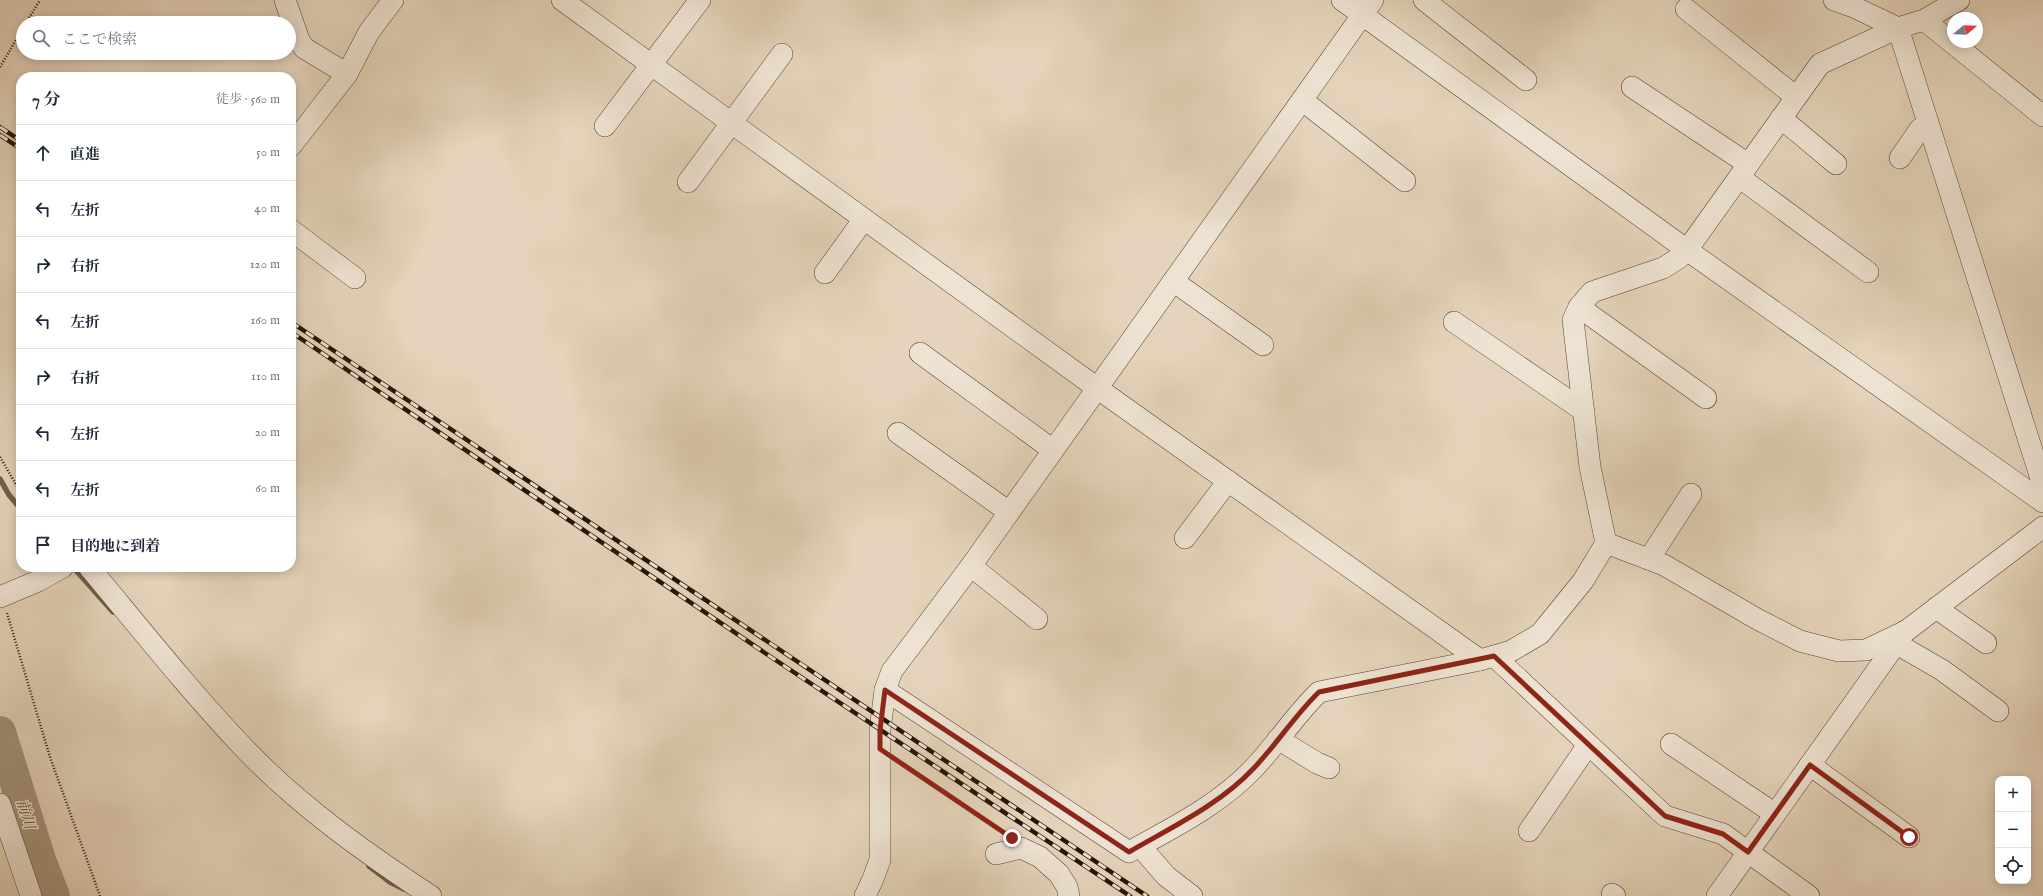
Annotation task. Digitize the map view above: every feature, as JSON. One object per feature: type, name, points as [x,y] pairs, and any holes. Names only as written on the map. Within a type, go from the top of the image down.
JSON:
[{"type":"street","points":[[285,0],[291,16]]},
{"type":"street","points":[[296,139],[346,74],[370,32],[393,0]]},
{"type":"street","points":[[562,0],[1097,388],[1487,658],[1588,745],[1665,816],[1723,834],[1809,896]]},
{"type":"street","points":[[605,126],[700,0]]},
{"type":"street","points":[[1342,0],[1368,7],[1687,250],[2043,502]]},
{"type":"street","points":[[1424,0],[1526,80]]},
{"type":"street","points":[[1834,0],[1854,7],[1898,28],[2043,485]]},
{"type":"street","points":[[885,690],[1129,852],[1214,802],[1253,769],[1307,704],[1319,692],[1487,658],[1511,651],[1540,634],[1583,581],[1606,543],[1590,468],[1574,320],[1579,307],[1592,292],[1663,268],[1679,258],[1687,250],[1820,64],[1898,28],[1924,20],[1959,0]]},
{"type":"street","points":[[865,896],[880,860],[880,730],[885,690],[892,671],[971,566],[1368,7]]},
{"type":"street","points":[[1686,9],[1796,97]]},
{"type":"street","points":[[1924,20],[2043,116]]},
{"type":"street","points":[[296,31],[304,48],[346,74]]},
{"type":"street","points":[[688,182],[782,54]]},
{"type":"street","points":[[1632,87],[1744,171],[1868,272]]},
{"type":"street","points":[[1302,100],[1405,181]]},
{"type":"street","points":[[1781,118],[1836,164]]},
{"type":"street","points":[[1900,158],[1920,129],[1931,133]]},
{"type":"street","points":[[825,273],[864,219]]},
{"type":"street","points":[[296,234],[355,278]]},
{"type":"street","points":[[1173,282],[1263,345]]},
{"type":"street","points":[[1579,307],[1706,398]]},
{"type":"street","points":[[1454,322],[1584,411]]},
{"type":"street","points":[[920,353],[1053,450]]},
{"type":"street","points":[[898,433],[1009,512]]},
{"type":"street","points":[[1185,538],[1228,480]]},
{"type":"street","points":[[1649,559],[1691,494]]},
{"type":"street","points":[[1717,896],[1901,637],[1936,608],[2043,527]]},
{"type":"street","points":[[1606,543],[1664,565],[1757,619],[1800,641],[1839,651],[1866,650],[1901,637]]},
{"type":"street","points":[[971,566],[1038,619]]},
{"type":"street","points":[[1,597],[38,581],[54,572]]},
{"type":"street","points":[[93,572],[243,747],[280,782],[327,822],[377,860],[431,896]]},
{"type":"street","points":[[1936,608],[1986,643]]},
{"type":"street","points":[[1901,637],[1942,670],[1998,711]]},
{"type":"street","points":[[1278,739],[1317,763],[1329,768]]},
{"type":"street","points":[[1671,744],[1775,814]]},
{"type":"street","points":[[1529,831],[1588,745]]},
{"type":"street","points":[[1810,765],[1909,837]]},
{"type":"street","points":[[0,804],[31,896]]},
{"type":"street","points":[[1140,846],[1166,876],[1192,896]]},
{"type":"street","points":[[996,854],[1021,848],[1040,857],[1059,874],[1067,887],[1070,896]]},
{"type":"path","points":[[30,16],[40,0]]},
{"type":"path","points":[[0,67],[16,40]]},
{"type":"path","points":[[0,457],[16,484]]},
{"type":"path","points":[[1,597],[50,757],[100,896]]},
{"type":"path","points":[[880,749],[1012,838],[1021,848]]},
{"type":"waterway","points":[[0,479],[9,495],[16,503]]},
{"type":"waterway","points":[[77,572],[113,612]]},
{"type":"waterway","name":"前川","points":[[0,732],[40,860],[54,896]]},
{"type":"waterway","points":[[369,866],[390,882],[404,889]]},
{"type":"railway","points":[[0,127],[16,138]]},
{"type":"railway","points":[[0,135],[16,146]]},
{"type":"railway","points":[[296,325],[1147,896]]},
{"type":"railway","points":[[296,335],[765,653],[1130,896]]},
{"type":"route","points":[[1012,838],[880,749],[880,730],[885,690],[1129,852],[1214,802],[1253,769],[1307,704],[1319,692],[1494,656],[1599,756],[1665,816],[1723,834],[1748,852],[1810,765],[1909,837]]}]
